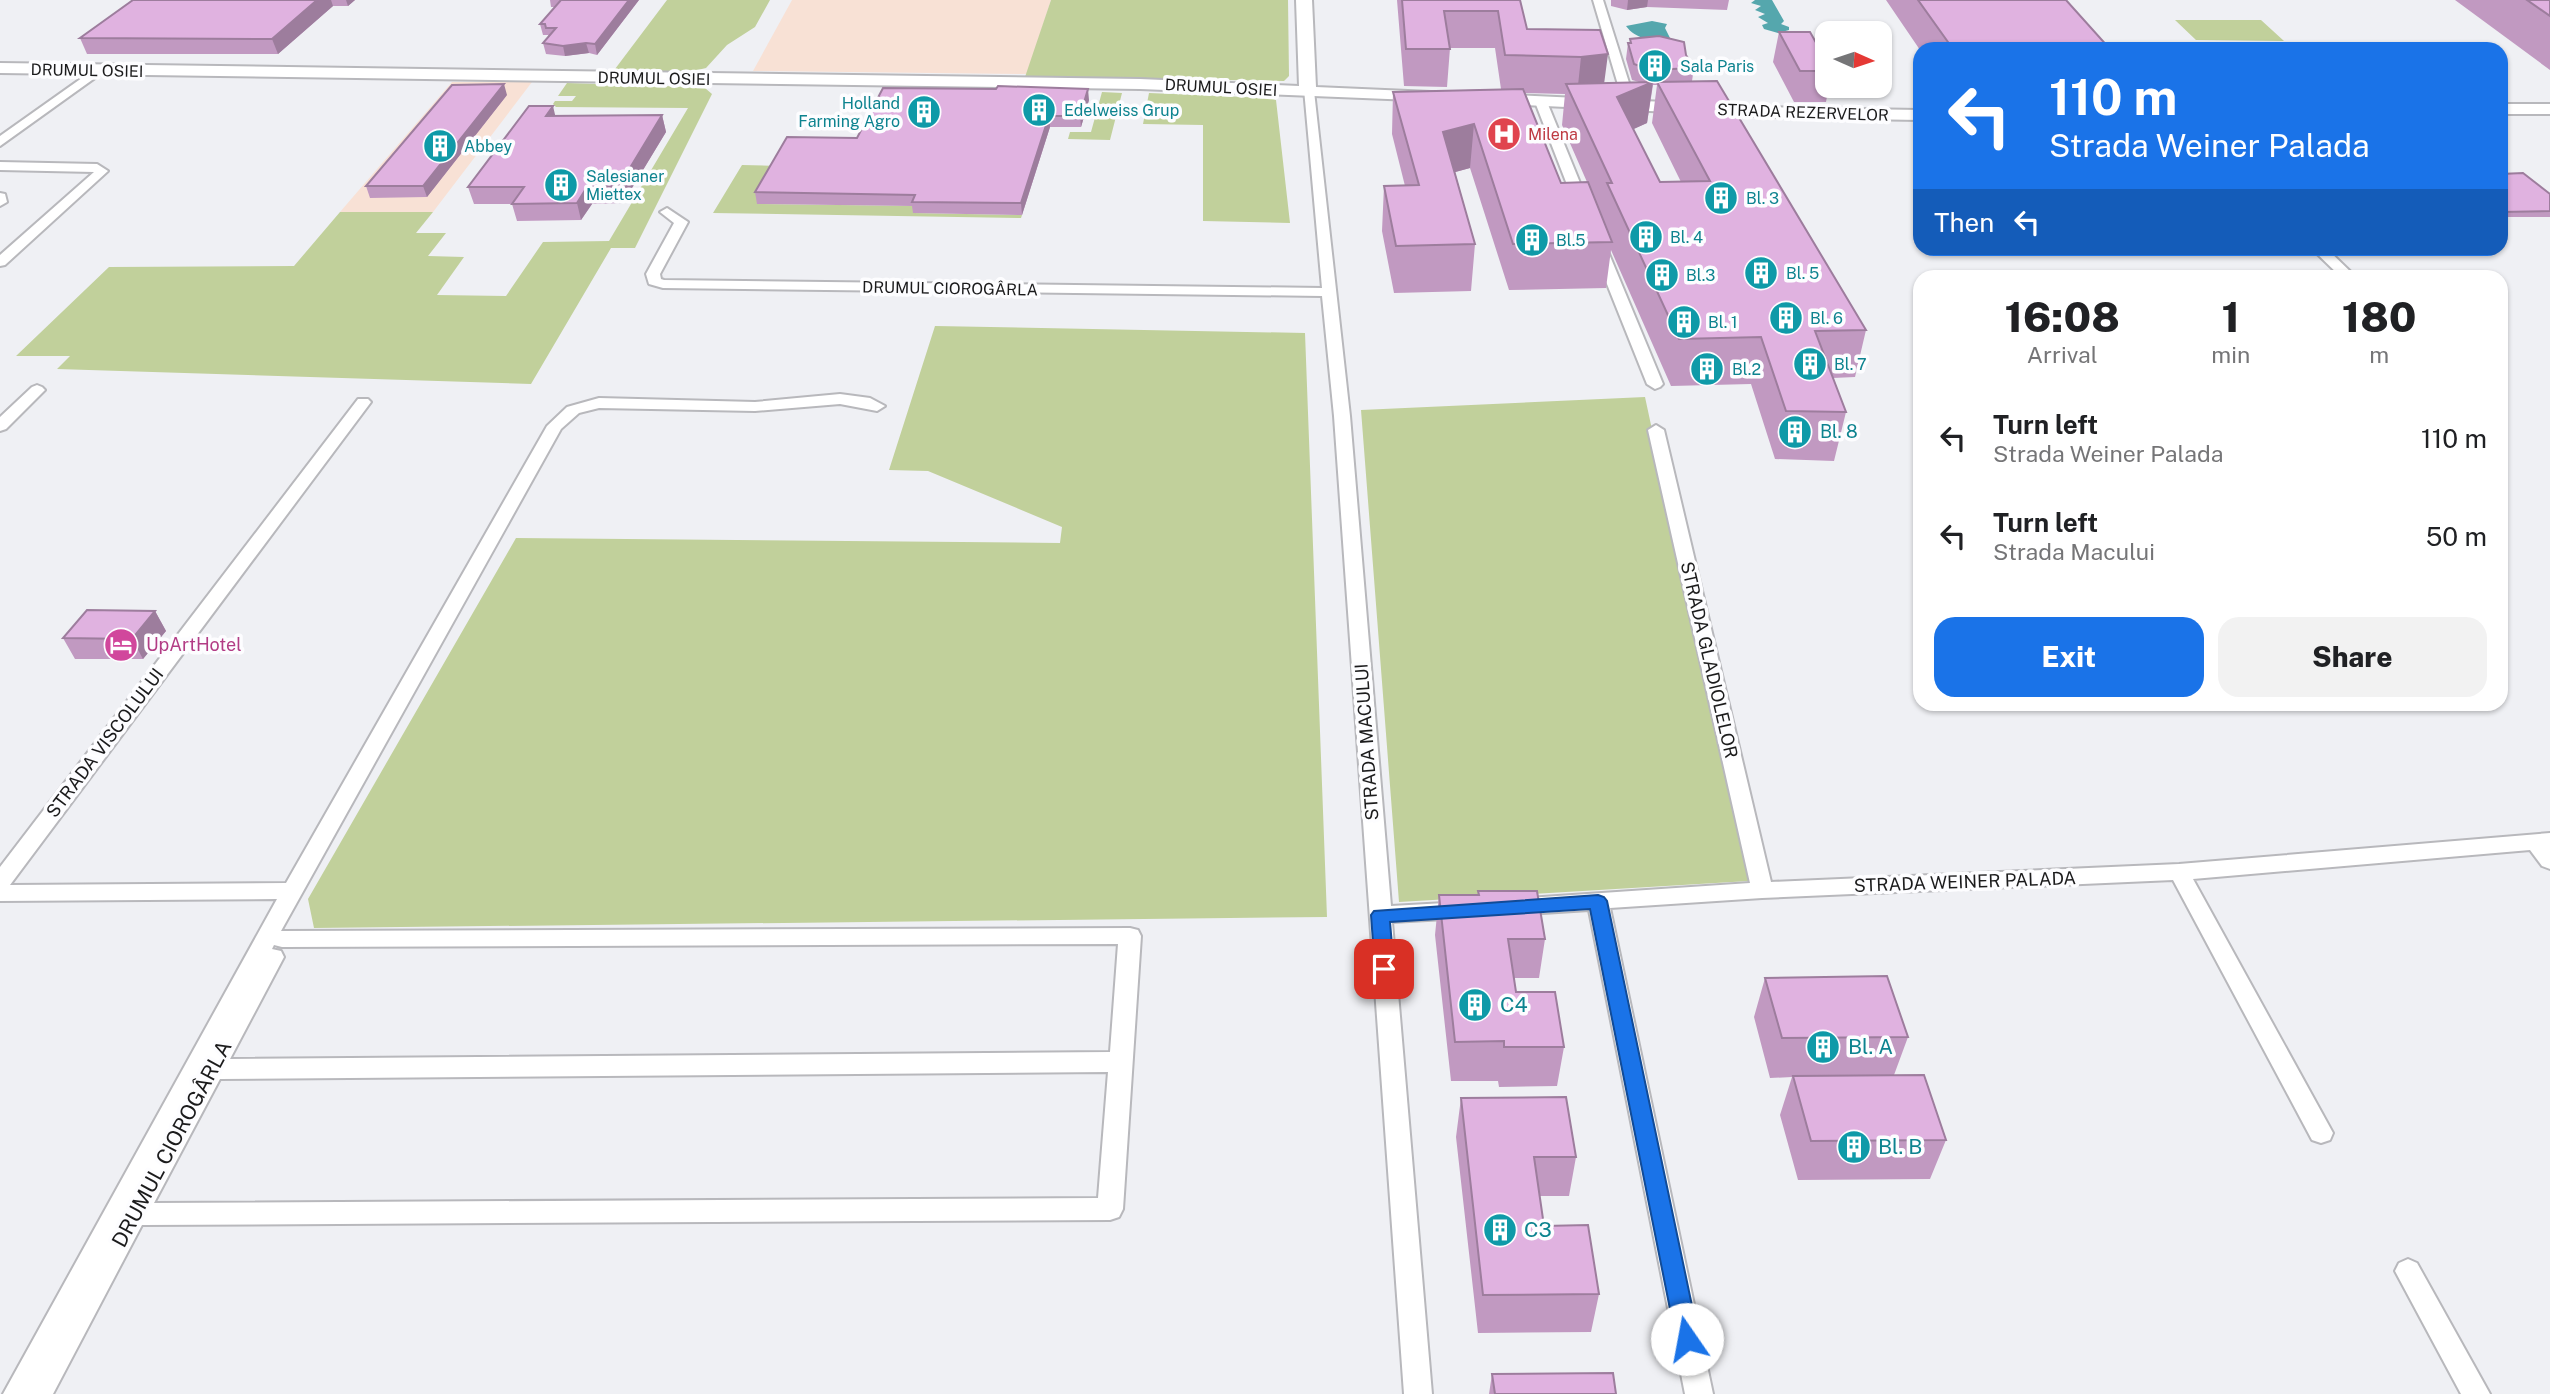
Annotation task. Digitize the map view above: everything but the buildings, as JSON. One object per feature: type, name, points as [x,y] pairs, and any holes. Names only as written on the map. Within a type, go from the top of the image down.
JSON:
[{"type":"street","points":[[1304,0],[1309,98],[1450,97]]},
{"type":"street","points":[[1598,0],[1631,106]]},
{"type":"street","name":"DRUMUL OSIEI","points":[[0,68],[1140,84],[1277,89],[1309,98]]},
{"type":"street","points":[[0,142],[100,70]]},
{"type":"street","name":"STRADA MACULUI","points":[[1309,98],[1330,292],[1418,1394]]},
{"type":"street","name":"STRADA REZERVELOR","points":[[1476,99],[1543,107],[1631,106],[1913,115]]},
{"type":"street","points":[[1543,107],[1655,384]]},
{"type":"street","points":[[2508,109],[2550,108]]},
{"type":"street","points":[[0,166],[97,168],[102,171],[0,262]]},
{"type":"street","name":"DRUMUL CIOROGÂRLA","points":[[667,212],[681,222],[653,274],[654,281],[663,284],[1330,292]]},
{"type":"street","points":[[2326,256],[2341,270]]},
{"type":"street","points":[[0,426],[37,390]]},
{"type":"street","points":[[16,1394],[292,891],[555,426],[573,410],[584,405],[778,407],[841,398],[856,399],[877,406]]},
{"type":"street","name":"STRADA VISCOLULUI","points":[[0,883],[363,402]]},
{"type":"street","name":"STRADA GLADIOLELOR","points":[[1656,430],[1762,890]]},
{"type":"street","points":[[2542,841],[2550,861]]},
{"type":"street","name":"STRADA WEINER PALADA","points":[[1380,915],[1762,890],[2179,872],[2542,841]]},
{"type":"street","points":[[2179,872],[2322,1133]]},
{"type":"street","points":[[0,893],[292,891]]},
{"type":"street","name":"DRUMUL CIOROGÂRLA","points":[[37,1394],[293,918],[292,891]]},
{"type":"street","points":[[1598,901],[1699,1394]]},
{"type":"street","points":[[133,1214],[1110,1209],[1130,936],[282,939]]},
{"type":"street","points":[[212,1069],[1121,1062]]},
{"type":"street","points":[[2408,1271],[2476,1394]]},
{"type":"shaded area","points":[[792,0],[1051,0],[1027,74],[753,71]]},
{"type":"shaded area","points":[[452,82],[532,82],[433,212],[340,212]]},
{"type":"green space","points":[[667,0],[770,0],[755,27],[727,45],[706,68],[685,73],[612,73]]},
{"type":"green space","points":[[1051,0],[1288,0],[1289,76],[1284,81],[1025,77]]},
{"type":"green space","points":[[2175,20],[2261,20],[2284,41],[2196,40]]},
{"type":"green space","points":[[567,83],[696,87],[705,88],[712,94],[635,248],[611,248],[531,384],[57,369],[70,356],[16,356],[109,267],[294,266],[340,212],[433,212],[416,233],[446,233],[428,256],[464,257],[437,295],[506,296],[543,242],[609,241],[688,108],[556,107],[553,104],[555,101],[572,101],[576,96],[558,96]]},
{"type":"green space","points":[[1102,92],[1122,93],[1110,140],[1068,139],[1070,132],[1091,132]]},
{"type":"green space","points":[[1149,93],[1276,100],[1290,223],[1203,221],[1203,125],[1143,124]]},
{"type":"green space","points":[[742,165],[779,166],[758,204],[916,206],[914,213],[1022,215],[1021,218],[713,213]]},
{"type":"green space","points":[[935,326],[1305,333],[1327,917],[314,928],[308,899],[516,538],[1060,543],[1062,527],[928,471],[889,470]]},
{"type":"green space","points":[[1645,397],[1749,881],[1399,902],[1361,410]]},
{"type":"water","points":[[1755,0],[1772,0],[1784,21],[1781,24],[1789,27],[1789,30],[1778,33],[1764,29],[1762,25],[1768,23],[1758,17],[1765,14],[1755,10],[1761,6],[1751,3]]},
{"type":"water","points":[[1652,21],[1667,24],[1665,28],[1671,40],[1641,37],[1626,26]]},
{"type":"place","name":"Sala Paris","points":[[1655,66]]},
{"type":"place","name":"Edelweiss Grup","points":[[1039,110]]},
{"type":"place","name":"Holland Farming Agro","points":[[924,112]]},
{"type":"place","name":"Milena","points":[[1504,134]]},
{"type":"place","name":"Abbey","points":[[440,146]]},
{"type":"place","name":"Salesianer Miettex","points":[[561,185]]},
{"type":"place","name":"Bl. 3","points":[[1721,198]]},
{"type":"place","name":"Bl. 4","points":[[1646,237]]},
{"type":"place","name":"Bl.5","points":[[1532,240]]},
{"type":"place","name":"Bl. 5","points":[[1761,273]]},
{"type":"place","name":"Bl.3","points":[[1662,275]]},
{"type":"place","name":"Bl. 6","points":[[1786,318]]},
{"type":"place","name":"Bl. 1","points":[[1684,322]]},
{"type":"place","name":"Bl. 7","points":[[1810,364]]},
{"type":"place","name":"Bl.2","points":[[1707,369]]},
{"type":"place","name":"Bl. 8","points":[[1795,432]]},
{"type":"place","name":"UpArtHotel","points":[[121,645]]},
{"type":"place","name":"C4","points":[[1475,1005]]},
{"type":"place","name":"Bl. A","points":[[1823,1047]]},
{"type":"place","name":"Bl. B","points":[[1854,1147]]},
{"type":"place","name":"C3","points":[[1500,1230]]},
{"type":"route","points":[[1384,969],[1380,915],[1598,901],[1687,1339]]}]
